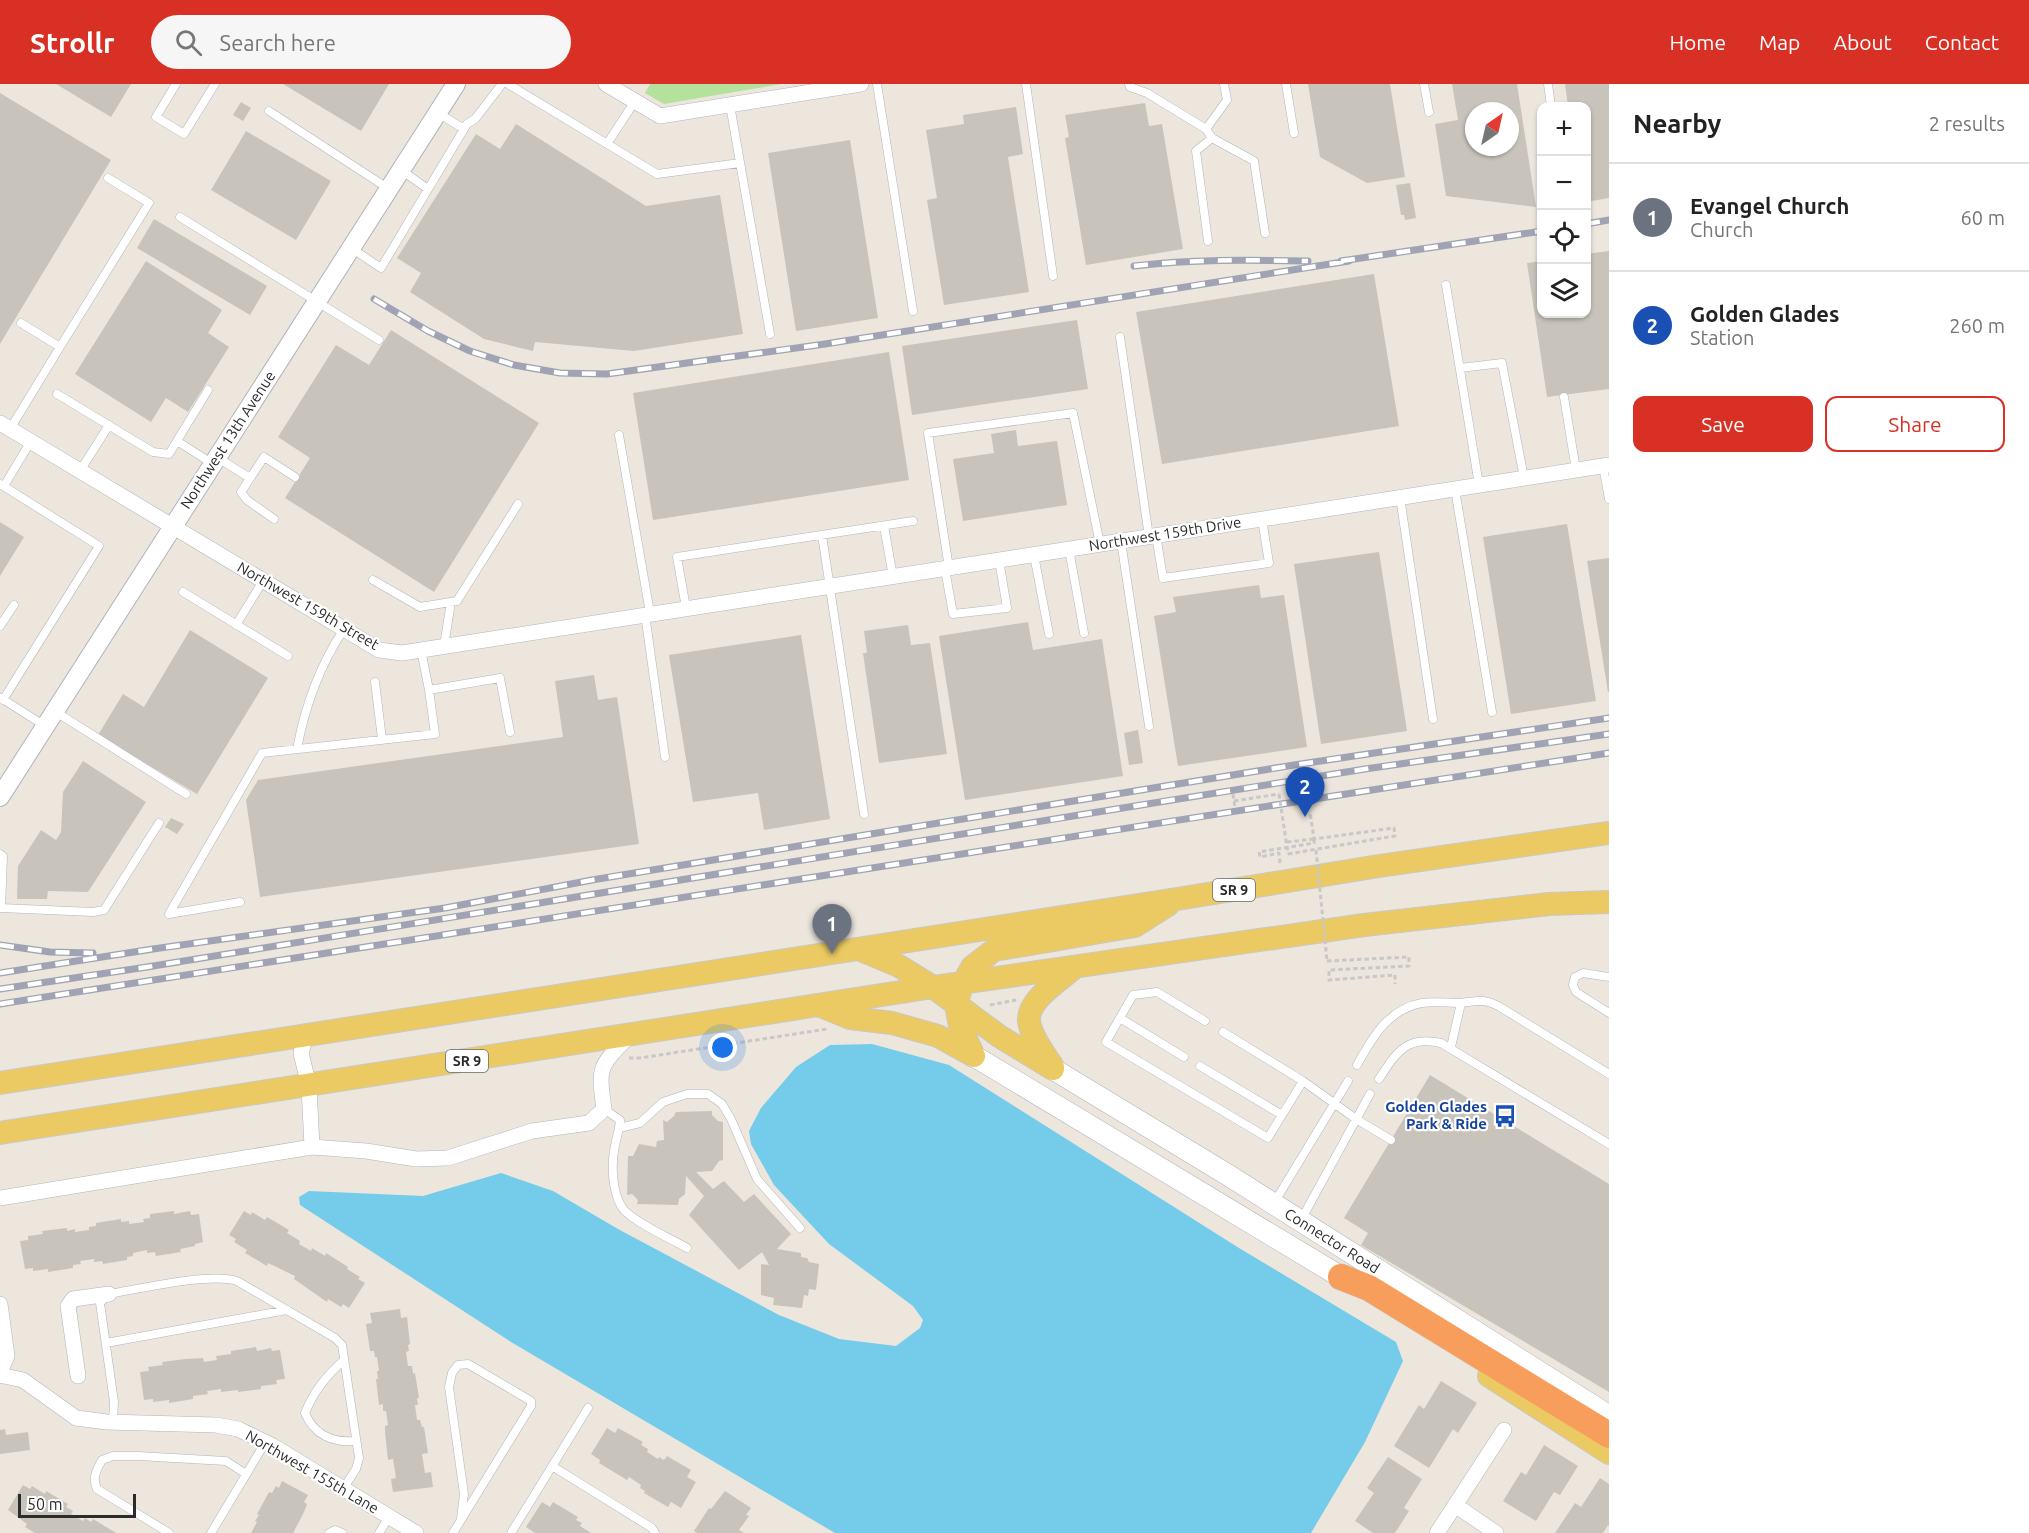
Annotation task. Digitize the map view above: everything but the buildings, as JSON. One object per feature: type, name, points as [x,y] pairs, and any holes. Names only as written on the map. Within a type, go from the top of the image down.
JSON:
[{"type":"highway","points":[[1341,1276],[1369,1288],[1609,1435]]},
{"type":"main road","name":"SR 9","points":[[0,1083],[1283,883],[1379,866],[1609,833]]},
{"type":"main road","points":[[974,1056],[960,1026],[959,995],[972,967],[994,951],[1135,926],[1177,899]]},
{"type":"main road","points":[[959,995],[1075,967],[1457,913],[1550,904],[1609,903]]},
{"type":"main road","points":[[859,949],[899,966],[933,987],[959,995],[999,1036],[1053,1069]]},
{"type":"main road","points":[[1053,1069],[1033,1032],[1029,1021],[1030,1012],[1042,994],[1075,967]]},
{"type":"main road","name":"SR 9","points":[[0,1133],[309,1086],[626,1046],[821,1006],[933,987]]},
{"type":"main road","points":[[821,1006],[850,1018],[892,1023],[938,1036],[974,1056]]},
{"type":"main road","name":"Connector Road","points":[[974,1056],[1341,1276]]},
{"type":"main road","name":"Connector Road","points":[[1053,1069],[1273,1204],[1609,1416]]},
{"type":"main road","points":[[1341,1276],[1355,1291],[1609,1453]]},
{"type":"street","name":"Northwest 13th Avenue","points":[[0,797],[456,84]]},
{"type":"street","points":[[615,86],[660,116],[861,84]]},
{"type":"street","name":"Northwest 159th Street","points":[[5,426],[379,650],[402,653],[722,603]]},
{"type":"street","name":"Northwest 159th Drive","points":[[722,603],[1606,465]]},
{"type":"street","points":[[306,1035],[301,1053],[309,1086],[312,1147]]},
{"type":"street","points":[[0,1198],[312,1147],[366,1151],[416,1159],[448,1158],[532,1131],[589,1123],[600,1112],[601,1072],[609,1057],[626,1046]]},
{"type":"street","points":[[1259,1227],[1273,1204]]},
{"type":"street","points":[[1287,1244],[1300,1221]]},
{"type":"street","points":[[78,1376],[68,1306],[73,1299],[109,1294]]},
{"type":"street","name":"Northwest 155th Lane","points":[[0,1304],[7,1356],[0,1373],[23,1380],[76,1418],[112,1422],[216,1425],[237,1429],[265,1443],[416,1533]]},
{"type":"street","points":[[1437,1533],[1503,1430]]},
{"type":"street","points":[[1455,1505],[1496,1533]]},
{"type":"lane","points":[[176,84],[156,117],[183,134],[215,84]]},
{"type":"lane","points":[[351,248],[381,268],[467,124],[475,119],[502,84]]},
{"type":"lane","points":[[508,84],[657,174],[740,163]]},
{"type":"lane","points":[[877,84],[913,311]]},
{"type":"lane","points":[[1026,84],[1053,276]]},
{"type":"lane","points":[[1129,84],[1130,87],[1147,93],[1206,129],[1212,138],[1254,161],[1265,233]]},
{"type":"lane","points":[[1206,129],[1227,100],[1224,84]]},
{"type":"lane","points":[[1286,84],[1294,133]]},
{"type":"lane","points":[[1424,84],[1429,112]]},
{"type":"lane","points":[[1548,84],[1550,102]]},
{"type":"lane","points":[[607,144],[635,101]]},
{"type":"lane","points":[[730,105],[770,334]]},
{"type":"lane","points":[[269,111],[389,189]]},
{"type":"lane","points":[[438,113],[464,129]]},
{"type":"lane","points":[[1208,241],[1196,151],[1212,138]]},
{"type":"lane","points":[[400,170],[428,189]]},
{"type":"lane","points":[[5,426],[60,347],[149,203],[108,178]]},
{"type":"lane","points":[[180,217],[379,340]]},
{"type":"lane","points":[[1446,285],[1479,485]]},
{"type":"lane","points":[[21,323],[60,347]]},
{"type":"lane","points":[[1120,337],[1153,536],[1163,578],[1269,563],[1262,519]]},
{"type":"lane","points":[[1460,368],[1502,363],[1524,478]]},
{"type":"lane","points":[[57,394],[153,452],[169,454],[208,390]]},
{"type":"lane","points":[[1564,397],[1576,470]]},
{"type":"lane","points":[[999,560],[1007,608],[953,614],[928,433],[1072,412],[1100,544]]},
{"type":"lane","points":[[80,471],[108,425]]},
{"type":"lane","points":[[619,435],[647,614],[665,757]]},
{"type":"lane","points":[[31,441],[2,485],[99,546],[2,699],[50,719],[186,794]]},
{"type":"lane","points":[[177,441],[250,478]]},
{"type":"lane","points":[[274,519],[246,500],[241,492],[264,457],[295,477]]},
{"type":"lane","points":[[1606,465],[1609,499]]},
{"type":"lane","points":[[1455,489],[1492,712]]},
{"type":"lane","points":[[1400,497],[1433,719]]},
{"type":"lane","points":[[374,580],[420,607],[457,601],[518,504]]},
{"type":"lane","points":[[686,608],[677,557],[913,521]]},
{"type":"lane","points":[[884,526],[893,577]]},
{"type":"lane","points":[[822,535],[864,814]]},
{"type":"lane","points":[[1121,541],[1149,726]]},
{"type":"lane","points":[[1070,549],[1084,633]]},
{"type":"lane","points":[[1034,555],[1049,634]]},
{"type":"lane","points":[[236,625],[263,580]]},
{"type":"lane","points":[[183,592],[288,656]]},
{"type":"lane","points":[[444,646],[451,602]]},
{"type":"lane","points":[[0,626],[14,605]]},
{"type":"lane","points":[[297,749],[302,724],[327,655],[344,629]]},
{"type":"lane","points":[[240,902],[169,914],[262,753],[435,734],[421,650]]},
{"type":"lane","points":[[429,690],[500,678],[510,732]]},
{"type":"lane","points":[[375,682],[382,740]]},
{"type":"lane","points":[[0,854],[3,856],[1,908],[93,912],[104,910],[159,823]]},
{"type":"lane","points":[[1609,977],[1583,973],[1575,977],[1573,986],[1576,992],[1609,1013]]},
{"type":"lane","points":[[1205,1021],[1157,992],[1133,995],[1106,1042],[1268,1138],[1303,1081]]},
{"type":"lane","points":[[1357,1065],[1373,1036],[1385,1023],[1402,1011],[1423,1003],[1461,1003],[1483,1000],[1492,1003],[1609,1074]]},
{"type":"lane","points":[[1451,1047],[1461,1003]]},
{"type":"lane","points":[[1120,1018],[1184,1057]]},
{"type":"lane","points":[[1223,1032],[1303,1081],[1356,1119],[1391,1140]]},
{"type":"lane","points":[[1379,1079],[1399,1051],[1417,1041],[1429,1040],[1451,1047],[1609,1144]]},
{"type":"lane","points":[[1200,1066],[1282,1116]]},
{"type":"lane","points":[[1273,1204],[1348,1080]]},
{"type":"lane","points":[[620,1128],[640,1123],[663,1102],[687,1094],[708,1094],[722,1104],[731,1119],[757,1179],[800,1228]]},
{"type":"lane","points":[[1300,1221],[1370,1094]]},
{"type":"lane","points":[[600,1112],[620,1120],[612,1159],[613,1179],[618,1198],[624,1209],[687,1248]]},
{"type":"lane","points":[[112,1422],[114,1402],[100,1304],[109,1294],[227,1277],[335,1338],[342,1345],[359,1458],[357,1469],[343,1489]]},
{"type":"lane","points":[[106,1343],[287,1310]]},
{"type":"lane","points":[[344,1360],[328,1374],[313,1395],[305,1413],[310,1426],[326,1437],[344,1442],[356,1442]]},
{"type":"lane","points":[[453,1533],[531,1406],[531,1401],[468,1364],[458,1365],[452,1373],[449,1386],[464,1494],[461,1519]]},
{"type":"lane","points":[[511,1533],[588,1408]]},
{"type":"lane","points":[[211,1533],[265,1443]]},
{"type":"lane","points":[[169,1533],[97,1489],[94,1482],[102,1460],[113,1456],[138,1456],[226,1461],[246,1474]]},
{"type":"lane","points":[[552,1466],[652,1528],[655,1533]]},
{"type":"lane","points":[[379,1533],[389,1517]]},
{"type":"lane","points":[[329,1533],[335,1530],[342,1533]]},
{"type":"path","points":[[1233,794],[1235,808]]},
{"type":"path","points":[[1234,801],[1279,794],[1288,854],[1395,836],[1394,828],[1287,842]]},
{"type":"path","points":[[1283,883],[1279,854],[1260,857],[1259,852],[1314,843],[1310,812]]},
{"type":"path","points":[[1316,850],[1327,961],[1408,957],[1409,966],[1329,970],[1329,980],[1395,975],[1395,984]]},
{"type":"path","points":[[990,1005],[1024,999]]},
{"type":"path","points":[[626,1046],[640,1058],[835,1029]]},
{"type":"green space","points":[[650,84],[781,84],[664,104],[645,93]]},
{"type":"water","points":[[872,1044],[949,1065],[1239,1248],[1396,1342],[1403,1361],[1365,1442],[1311,1533],[835,1533],[511,1342],[300,1205],[299,1197],[309,1191],[423,1196],[501,1173],[553,1191],[618,1229],[779,1315],[839,1339],[896,1346],[920,1328],[923,1320],[913,1306],[829,1244],[774,1185],[751,1144],[749,1131],[761,1108],[796,1067],[830,1045]]},
{"type":"railway","points":[[1591,223],[1609,220]]},
{"type":"railway","points":[[1341,261],[1537,232]]},
{"type":"railway","points":[[1134,266],[1199,261],[1308,261]]},
{"type":"railway","points":[[374,299],[428,331],[470,351],[514,365],[560,373],[607,374],[825,344],[1349,261]]},
{"type":"railway","points":[[0,973],[445,908],[592,880],[865,835],[1294,765],[1609,718]]},
{"type":"railway","points":[[0,989],[1365,769],[1609,734]]},
{"type":"railway","points":[[0,1004],[1609,753]]},
{"type":"railway","points":[[0,945],[50,952],[93,953]]},
{"type":"place","name":"Golden Glades","points":[[1305,817]]},
{"type":"place","name":"Evangel Church","points":[[832,954]]},
{"type":"place","name":"Golden Glades Park & Ride","points":[[1505,1116]]}]
